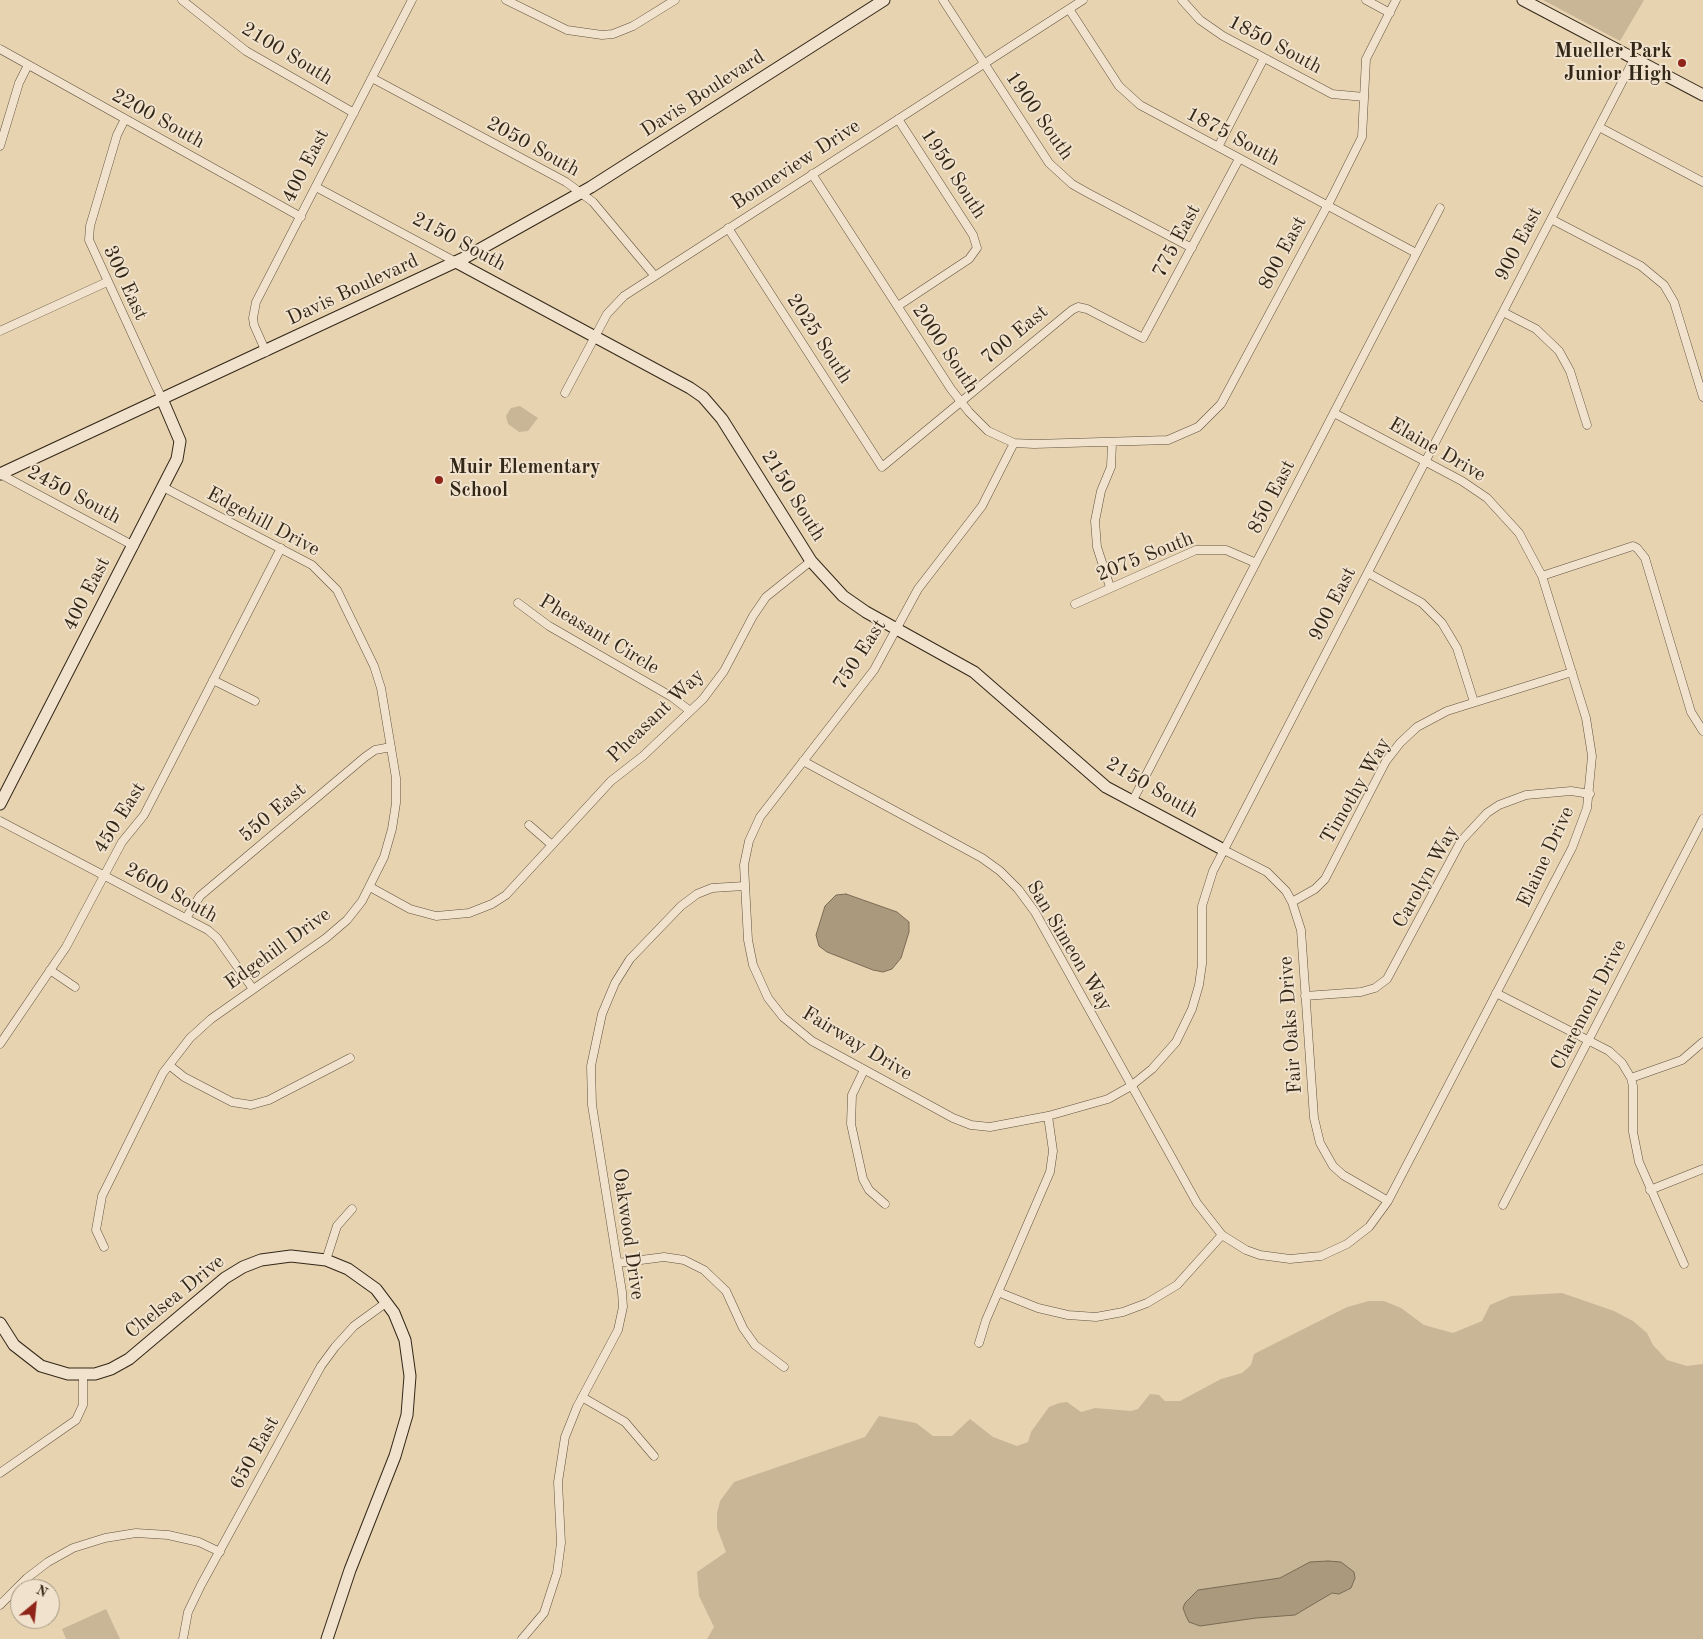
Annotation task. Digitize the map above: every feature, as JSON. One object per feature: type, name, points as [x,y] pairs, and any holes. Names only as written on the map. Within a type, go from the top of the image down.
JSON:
[{"type":"street","name":"2100 South","points":[[182,0],[246,51],[354,113]]},
{"type":"street","name":"400 East","points":[[266,352],[254,325],[254,310],[412,0]]},
{"type":"street","points":[[506,0],[567,30],[602,35],[613,34],[633,26],[675,0]]},
{"type":"street","name":"Davis Boulevard","points":[[0,474],[266,352],[456,262],[581,192],[884,0]]},
{"type":"street","name":"1900 South","points":[[943,0],[1039,150],[1060,174],[1086,192],[1192,248]]},
{"type":"street","name":"Bonneview Drive","points":[[565,393],[615,304],[654,275],[1083,0]]},
{"type":"street","name":"1850 South","points":[[1182,0],[1211,28],[1264,58],[1336,96],[1364,98]]},
{"type":"street","points":[[1366,0],[1390,13]]},
{"type":"street","name":"800 East","points":[[1112,443],[1168,440],[1198,427],[1214,412],[1231,387],[1362,137],[1366,59],[1396,0]]},
{"type":"street","points":[[1523,0],[1703,95]]},
{"type":"street","name":"1875 South","points":[[1069,9],[1115,80],[1129,96],[1152,112],[1416,253]]},
{"type":"street","name":"2200 South","points":[[0,50],[301,216]]},
{"type":"street","points":[[1218,147],[1264,58]]},
{"type":"street","name":"900 East","points":[[1048,1116],[1100,1102],[1131,1086],[1152,1069],[1169,1050],[1192,1009],[1202,964],[1202,906],[1213,871],[1634,58]]},
{"type":"street","points":[[0,146],[19,82],[28,65]]},
{"type":"street","name":"2050 South","points":[[372,78],[550,172],[581,192],[593,202],[654,275]]},
{"type":"street","name":"300 East","points":[[125,119],[117,135],[89,230],[90,244],[162,399]]},
{"type":"street","name":"1950 South","points":[[898,119],[972,235],[976,248],[969,259],[898,306]]},
{"type":"street","points":[[1599,127],[1703,182]]},
{"type":"street","name":"775 East","points":[[1078,307],[1088,309],[1143,338],[1239,159]]},
{"type":"street","name":"2000 South","points":[[812,174],[960,402],[988,431],[1014,443],[1112,443]]},
{"type":"street","name":"2150 South","points":[[316,187],[677,379],[708,402],[722,419],[811,561],[843,596],[974,672],[1096,780],[1132,802],[1224,850]]},
{"type":"street","name":"850 East","points":[[1132,802],[1440,208]]},
{"type":"street","points":[[1551,219],[1650,271],[1664,285],[1674,302],[1703,397]]},
{"type":"street","name":"2025 South","points":[[728,228],[882,467]]},
{"type":"street","points":[[0,330],[107,282]]},
{"type":"street","name":"700 East","points":[[882,467],[1067,313],[1078,307]]},
{"type":"street","points":[[1503,312],[1536,329],[1559,351],[1570,372],[1586,425]]},
{"type":"street","name":"400 East","points":[[0,804],[177,459],[180,446],[178,435],[162,399]]},
{"type":"street","name":"Elaine Drive","points":[[1222,1235],[1246,1250],[1290,1260],[1321,1256],[1334,1251],[1358,1236],[1380,1215],[1575,841],[1583,821],[1590,794],[1591,743],[1572,672],[1542,576],[1519,532],[1498,508],[1462,481],[1334,413]]},
{"type":"street","name":"750 East","points":[[744,886],[745,853],[754,829],[803,761],[874,670],[918,590],[982,506],[1014,443]]},
{"type":"street","points":[[1110,587],[1097,547],[1096,521],[1101,491],[1111,467],[1112,443]]},
{"type":"street","name":"2450 South","points":[[0,474],[134,546]]},
{"type":"street","name":"Edgehill Drive","points":[[104,1247],[96,1230],[102,1196],[169,1065],[200,1028],[338,928],[362,901],[384,857],[394,816],[396,791],[378,677],[343,598],[322,573],[281,548],[164,487]]},
{"type":"street","points":[[1542,576],[1633,546],[1638,548],[1645,558],[1690,707],[1703,731]]},
{"type":"street","name":"450 East","points":[[0,1044],[73,935],[122,842],[147,809],[281,548]]},
{"type":"street","name":"2075 South","points":[[1075,604],[1181,555],[1203,549],[1234,552],[1256,563]]},
{"type":"street","name":"Pheasant Way","points":[[370,887],[419,912],[436,916],[461,915],[485,908],[506,895],[611,782],[639,760],[690,711],[724,671],[753,616],[766,597],[811,561]]},
{"type":"street","points":[[1368,572],[1422,603],[1442,623],[1457,648],[1474,702]]},
{"type":"street","name":"Pheasant Circle","points":[[518,603],[549,626],[672,697],[690,711]]},
{"type":"street","name":"Timothy Way","points":[[1292,902],[1315,889],[1324,879],[1386,761],[1400,743],[1426,720],[1474,702],[1572,672]]},
{"type":"street","points":[[214,680],[255,701]]},
{"type":"street","name":"550 East","points":[[186,918],[200,896],[365,757],[375,750],[390,747]]},
{"type":"street","name":"San Simeon Way","points":[[803,761],[982,858],[1008,878],[1035,912],[1197,1203],[1222,1235]]},
{"type":"street","name":"Carolyn Way","points":[[1305,996],[1369,990],[1387,979],[1460,841],[1487,813],[1499,805],[1526,795],[1571,791],[1590,794]]},
{"type":"street","name":"Claremont Drive","points":[[1503,1205],[1703,820]]},
{"type":"street","name":"2600 South","points":[[0,821],[208,930],[217,938],[253,989]]},
{"type":"street","points":[[529,825],[552,845]]},
{"type":"street","name":"Fair Oaks Drive","points":[[1224,850],[1267,872],[1286,890],[1292,902],[1301,930],[1314,1118],[1320,1143],[1342,1175],[1388,1201]]},
{"type":"street","name":"Fairway Drive","points":[[744,886],[748,940],[753,965],[768,998],[783,1017],[801,1034],[953,1118],[971,1125],[999,1127],[1048,1116]]},
{"type":"street","name":"Oakwood Drive","points":[[522,1639],[544,1613],[555,1584],[561,1543],[558,1494],[559,1465],[569,1426],[621,1320],[622,1292],[592,1105],[591,1066],[602,1014],[615,983],[630,959],[681,906],[697,894],[712,888],[744,886]]},
{"type":"street","points":[[50,970],[75,987]]},
{"type":"street","points":[[1496,993],[1616,1056],[1631,1078],[1634,1142],[1650,1190],[1684,1264]]},
{"type":"street","points":[[1631,1078],[1682,1060],[1703,1042]]},
{"type":"street","points":[[169,1065],[184,1077],[232,1102],[251,1105],[269,1100],[350,1058]]},
{"type":"street","points":[[864,1070],[852,1095],[851,1124],[863,1179],[869,1190],[885,1204]]},
{"type":"street","points":[[979,1343],[998,1292],[1050,1172],[1053,1152],[1048,1116]]},
{"type":"street","points":[[1650,1190],[1703,1169]]},
{"type":"street","points":[[326,1260],[337,1226],[352,1209]]},
{"type":"street","points":[[998,1292],[1038,1308],[1068,1315],[1096,1317],[1123,1312],[1147,1303],[1177,1285],[1222,1235]]},
{"type":"street","name":"Chelsea Drive","points":[[0,1323],[14,1345],[33,1362],[58,1372],[83,1374],[103,1372],[129,1359],[225,1278],[243,1267],[281,1256],[301,1256],[326,1260],[358,1275],[376,1289],[402,1330],[408,1351],[410,1376],[407,1416],[398,1448],[350,1570],[327,1639]]},
{"type":"street","points":[[618,1263],[664,1257],[684,1260],[704,1270],[726,1291],[743,1328],[755,1345],[784,1367]]},
{"type":"street","name":"650 East","points":[[183,1639],[190,1606],[328,1356],[354,1326],[386,1302]]},
{"type":"street","points":[[0,1473],[76,1420],[83,1405],[83,1374]]},
{"type":"street","points":[[582,1397],[625,1422],[654,1456]]},
{"type":"street","points":[[0,1604],[27,1578],[48,1562],[73,1548],[105,1538],[136,1533],[168,1535],[198,1542],[220,1552]]},
{"type":"shaded area","points":[[1543,0],[1644,0],[1620,41]]},
{"type":"shaded area","points":[[520,406],[538,418],[528,431],[519,432],[508,424],[506,416],[511,408]]},
{"type":"shaded area","points":[[846,894],[897,912],[909,922],[909,932],[901,958],[892,969],[883,972],[873,970],[827,952],[819,946],[816,935],[825,906],[836,895]]},
{"type":"shaded area","points":[[1562,1293],[1614,1311],[1633,1321],[1647,1333],[1653,1345],[1667,1360],[1687,1366],[1703,1364],[1703,1639],[707,1639],[714,1627],[699,1596],[697,1572],[726,1552],[717,1528],[717,1513],[720,1501],[734,1482],[865,1437],[879,1416],[916,1423],[933,1436],[952,1436],[970,1419],[993,1437],[1017,1446],[1028,1442],[1031,1432],[1049,1407],[1067,1402],[1081,1412],[1095,1408],[1131,1411],[1138,1409],[1150,1394],[1159,1395],[1165,1401],[1180,1401],[1221,1379],[1242,1373],[1251,1365],[1254,1354],[1347,1307],[1369,1301],[1384,1301],[1401,1308],[1424,1325],[1453,1333],[1482,1321],[1490,1305],[1511,1296]]},
{"type":"shaded area","points":[[1310,1562],[1341,1562],[1354,1572],[1355,1578],[1351,1588],[1339,1594],[1332,1593],[1295,1615],[1256,1618],[1200,1626],[1189,1622],[1183,1608],[1185,1603],[1198,1590],[1280,1578]]},
{"type":"shaded area","points":[[106,1609],[120,1639],[66,1639],[62,1629]]},
{"type":"place","name":"Mueller Park Junior High","points":[[1682,63]]},
{"type":"place","name":"Muir Elementary School","points":[[439,480]]}]
